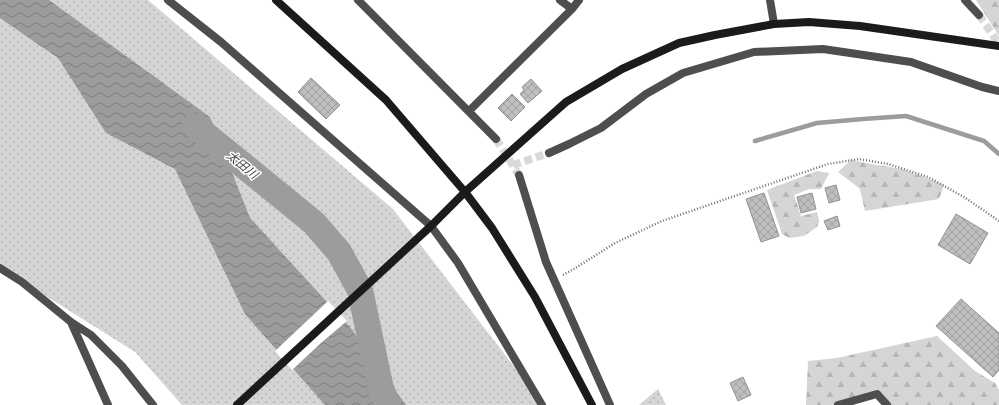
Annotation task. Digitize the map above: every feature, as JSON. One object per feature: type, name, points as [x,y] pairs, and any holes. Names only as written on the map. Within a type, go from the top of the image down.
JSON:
[{"type":"street","points":[[168,0],[221,42],[431,226],[458,263],[542,405]]},
{"type":"street","points":[[276,0],[386,100],[466,192],[492,228],[535,297],[592,405]]},
{"type":"street","points":[[358,0],[496,138]]},
{"type":"street","points":[[560,0],[572,9]]},
{"type":"street","points":[[469,111],[572,9],[579,0]]},
{"type":"street","points":[[770,0],[774,24]]},
{"type":"street","points":[[965,0],[980,15]]},
{"type":"street","points":[[237,405],[466,192],[566,102],[622,69],[679,43],[715,34],[774,24],[809,22],[860,26],[999,46]]},
{"type":"street","points":[[549,153],[601,128],[646,94],[682,73],[754,52],[823,49],[911,62],[982,87],[999,91]]},
{"type":"street","points":[[519,175],[546,262],[610,405]]},
{"type":"street","points":[[0,268],[22,282],[71,322],[92,335],[117,361],[153,405]]},
{"type":"street","points":[[71,322],[108,405]]},
{"type":"street","points":[[838,405],[877,394],[887,405]]},
{"type":"path","points":[[554,280],[615,243],[662,221],[828,164],[859,159],[888,164],[928,177],[964,197],[999,221]]},
{"type":"green space","points":[[0,0],[148,0],[393,209],[536,395],[542,405],[182,405],[135,352],[0,267]]},
{"type":"green space","points":[[976,0],[999,0],[999,36]]},
{"type":"green space","points":[[851,160],[902,169],[944,185],[939,199],[865,211],[860,189],[838,172]]},
{"type":"green space","points":[[817,171],[829,173],[821,189],[809,189],[794,195],[801,216],[817,212],[819,221],[817,227],[804,236],[789,238],[782,234],[767,190]]},
{"type":"green space","points":[[937,336],[975,371],[995,383],[999,390],[999,405],[887,405],[877,394],[838,405],[806,405],[808,361],[837,358]]},
{"type":"green space","points":[[658,389],[666,405],[639,405]]},
{"type":"water","points":[[0,0],[49,0],[210,117],[250,218],[350,327],[406,405],[325,405],[245,314],[175,169],[106,133],[58,58],[0,18]]},
{"type":"pier","points":[[328,301],[347,321],[292,370],[275,351]]},
{"type":"building","points":[[311,78],[340,105],[326,119],[298,92]]},
{"type":"building","points":[[531,79],[542,91],[528,103],[520,94],[524,90],[522,87]]},
{"type":"building","points":[[512,94],[525,107],[511,121],[498,108]]},
{"type":"building","points":[[836,185],[840,200],[829,203],[825,188]]},
{"type":"building","points":[[764,193],[779,236],[761,242],[746,199]]},
{"type":"building","points":[[812,193],[816,209],[801,213],[797,197]]},
{"type":"building","points":[[956,214],[988,233],[970,264],[938,245]]},
{"type":"building","points":[[837,216],[840,226],[828,230],[824,221]]},
{"type":"building","points":[[961,299],[999,333],[999,370],[993,377],[936,326]]},
{"type":"building","points":[[743,377],[751,395],[738,401],[730,383]]},
{"type":"waterway","points":[[755,141],[817,123],[906,116],[984,141],[999,154]]},
{"type":"waterway","name":"太田川","points":[[195,126],[314,223],[339,252],[360,290],[381,389],[388,405]]},
{"type":"tunnel","points":[[979,15],[999,44]]},
{"type":"tunnel","points":[[496,139],[519,175]]},
{"type":"tunnel","points":[[513,165],[549,153]]}]
